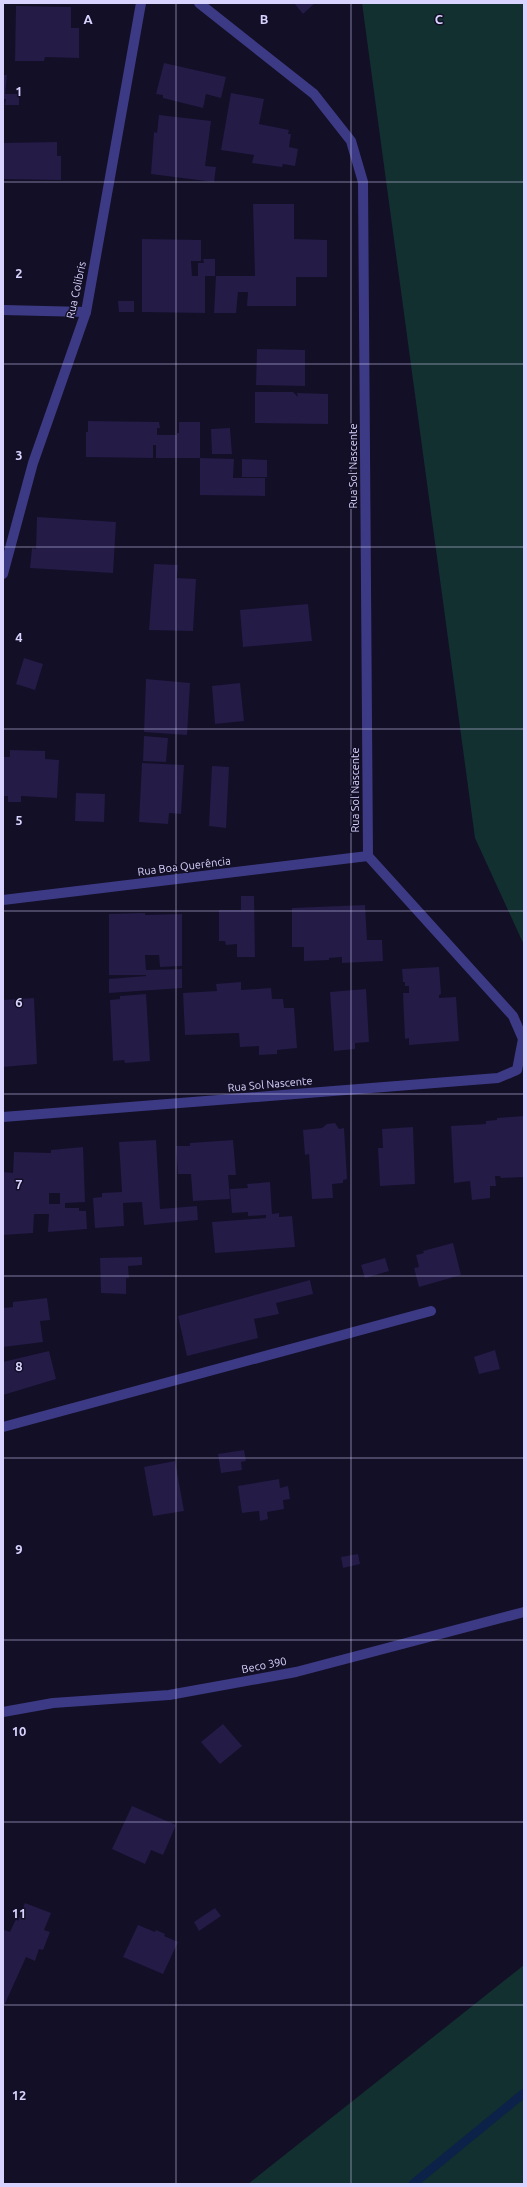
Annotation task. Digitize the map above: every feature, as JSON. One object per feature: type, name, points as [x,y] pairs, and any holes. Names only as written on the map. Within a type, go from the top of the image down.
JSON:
[{"type":"street","name":"Rua Colibris","points":[[3,574],[33,463],[86,312],[141,3]]},
{"type":"street","name":"Rua Sol Nascente","points":[[3,1117],[498,1078],[517,1070],[523,1039],[513,1016],[368,856],[363,182],[351,141],[314,94],[199,3]]},
{"type":"street","points":[[3,310],[86,312]]},
{"type":"street","name":"Rua Boa Querência","points":[[3,900],[368,856]]},
{"type":"street","points":[[3,1426],[431,1311]]},
{"type":"street","name":"Beco 390","points":[[3,1712],[53,1702],[169,1695],[296,1672],[524,1612]]},
{"type":"green space","points":[[362,3],[524,3],[524,945],[475,838]]},
{"type":"green space","points":[[524,1965],[524,2184],[248,2184]]},
{"type":"building","points":[[294,3],[315,3],[303,14]]},
{"type":"building","points":[[16,6],[71,7],[71,28],[79,28],[79,58],[45,57],[44,61],[15,61]]},
{"type":"building","points":[[164,63],[226,77],[221,98],[206,94],[203,108],[163,98],[163,95],[156,94]]},
{"type":"building","points":[[3,75],[7,75],[5,94],[19,94],[19,105],[5,105],[6,99],[3,99]]},
{"type":"building","points":[[231,93],[264,99],[259,124],[289,130],[288,134],[291,134],[289,147],[298,149],[295,166],[283,164],[282,167],[252,163],[254,155],[221,150]]},
{"type":"building","points":[[159,115],[211,121],[205,166],[216,167],[214,182],[151,174],[154,132],[157,133]]},
{"type":"building","points":[[57,142],[57,156],[61,156],[61,180],[3,179],[3,143]]},
{"type":"building","points":[[253,204],[294,204],[294,239],[327,240],[327,277],[296,277],[296,306],[247,306],[248,292],[238,292],[236,313],[214,313],[216,276],[255,276]]},
{"type":"building","points":[[142,239],[201,240],[201,261],[191,261],[192,276],[198,276],[198,263],[204,263],[203,259],[215,259],[215,276],[205,276],[205,313],[142,312]]},
{"type":"building","points":[[118,301],[134,301],[134,312],[119,312]]},
{"type":"building","points":[[257,349],[305,350],[305,386],[256,385]]},
{"type":"building","points":[[255,392],[293,392],[298,397],[297,393],[328,394],[328,424],[255,423]]},
{"type":"building","points":[[88,421],[159,422],[160,428],[157,428],[157,435],[177,435],[177,433],[179,433],[179,422],[200,422],[200,458],[156,458],[156,445],[153,445],[153,458],[86,457],[86,432],[88,432]]},
{"type":"building","points":[[230,428],[232,454],[212,454],[211,429]]},
{"type":"building","points":[[200,458],[234,459],[233,478],[265,478],[265,496],[200,495]]},
{"type":"building","points":[[242,459],[267,460],[267,477],[242,477]]},
{"type":"building","points":[[37,517],[116,522],[113,573],[30,568],[32,548],[36,549]]},
{"type":"building","points":[[154,564],[178,565],[177,578],[196,579],[193,631],[149,630]]},
{"type":"building","points":[[308,604],[312,641],[243,647],[240,610]]},
{"type":"building","points":[[24,658],[43,664],[35,690],[16,684]]},
{"type":"building","points":[[146,679],[190,683],[187,735],[144,732]]},
{"type":"building","points":[[240,683],[244,721],[215,724],[212,686]]},
{"type":"building","points":[[144,736],[168,738],[166,762],[143,761]]},
{"type":"building","points":[[10,750],[45,751],[45,759],[59,760],[57,798],[21,796],[21,802],[8,802],[8,796],[3,796],[3,757],[10,757]]},
{"type":"building","points":[[142,763],[184,765],[181,814],[169,813],[168,824],[139,822]]},
{"type":"building","points":[[212,766],[229,767],[226,828],[209,826]]},
{"type":"building","points":[[76,793],[105,794],[104,822],[75,821]]},
{"type":"building","points":[[241,896],[254,896],[255,957],[237,957],[237,944],[226,945],[225,941],[219,941],[219,910],[241,910]]},
{"type":"building","points":[[365,905],[367,940],[382,940],[383,961],[342,963],[342,957],[329,958],[329,960],[304,961],[304,947],[292,947],[292,908]]},
{"type":"building","points":[[145,913],[145,915],[182,914],[182,966],[160,967],[159,955],[145,955],[146,970],[182,969],[182,988],[109,993],[109,979],[146,975],[109,975],[109,914]]},
{"type":"building","points":[[439,967],[441,994],[439,995],[439,998],[456,997],[459,1041],[409,1045],[409,1038],[405,1039],[403,993],[409,993],[409,986],[405,986],[405,982],[403,982],[402,969]]},
{"type":"building","points":[[241,982],[241,990],[271,988],[272,999],[283,999],[284,1008],[294,1008],[297,1048],[277,1050],[277,1054],[259,1055],[259,1046],[240,1047],[239,1033],[185,1035],[183,993],[217,991],[216,984]]},
{"type":"building","points":[[366,989],[369,1042],[355,1043],[355,1049],[334,1051],[330,992]]},
{"type":"building","points":[[146,994],[150,1061],[125,1063],[124,1060],[113,1061],[110,1000],[120,999],[120,996]]},
{"type":"building","points":[[34,998],[37,1064],[3,1067],[3,1000]]},
{"type":"building","points":[[524,1116],[524,1177],[501,1178],[500,1176],[495,1176],[496,1186],[490,1186],[490,1198],[472,1200],[470,1181],[454,1183],[451,1126],[486,1124],[486,1121],[497,1120],[497,1118]]},
{"type":"building","points":[[335,1123],[339,1129],[344,1128],[347,1179],[343,1180],[343,1183],[332,1184],[333,1198],[312,1199],[309,1154],[305,1155],[303,1130],[322,1128],[327,1124]]},
{"type":"building","points":[[413,1127],[415,1184],[380,1186],[378,1148],[383,1148],[382,1129]]},
{"type":"building","points":[[156,1140],[160,1209],[197,1206],[198,1220],[144,1225],[142,1202],[123,1203],[124,1226],[95,1228],[93,1198],[102,1197],[102,1193],[122,1192],[119,1142]]},
{"type":"building","points":[[233,1140],[236,1175],[228,1175],[230,1199],[193,1201],[191,1174],[178,1174],[176,1146],[190,1146],[190,1143]]},
{"type":"building","points":[[83,1147],[85,1202],[65,1203],[65,1208],[79,1208],[79,1211],[86,1211],[87,1229],[48,1232],[49,1214],[34,1214],[33,1233],[3,1235],[3,1172],[13,1173],[14,1152],[51,1153],[51,1150]],"holes":[[[49,1193],[60,1193],[60,1204],[49,1204]]]},
{"type":"building","points":[[270,1182],[272,1214],[279,1213],[279,1217],[292,1216],[295,1247],[215,1253],[212,1222],[266,1218],[266,1215],[248,1216],[248,1212],[232,1213],[230,1189],[248,1188],[247,1184]]},
{"type":"building","points":[[453,1243],[461,1275],[419,1287],[414,1268],[419,1267],[416,1255],[424,1253],[423,1251]]},
{"type":"building","points":[[142,1257],[142,1265],[128,1266],[129,1278],[126,1278],[126,1294],[101,1293],[100,1258]]},
{"type":"building","points":[[385,1258],[389,1271],[365,1278],[361,1265]]},
{"type":"building","points":[[310,1280],[313,1294],[276,1303],[279,1314],[254,1319],[258,1338],[187,1356],[178,1316]]},
{"type":"building","points":[[47,1298],[50,1320],[40,1321],[43,1342],[3,1347],[3,1308],[13,1307],[13,1302]]},
{"type":"building","points":[[495,1350],[500,1369],[479,1374],[474,1357]]},
{"type":"building","points":[[49,1351],[56,1379],[3,1395],[3,1362]]},
{"type":"building","points":[[244,1450],[246,1461],[241,1462],[242,1470],[221,1473],[218,1454]]},
{"type":"building","points":[[175,1461],[184,1511],[153,1516],[144,1467]]},
{"type":"building","points":[[279,1479],[280,1488],[288,1486],[290,1499],[283,1500],[284,1509],[267,1512],[268,1519],[260,1521],[259,1511],[242,1513],[238,1486]]},
{"type":"building","points":[[358,1554],[360,1564],[343,1568],[341,1557]]},
{"type":"building","points":[[223,1724],[242,1746],[220,1764],[201,1742]]},
{"type":"building","points":[[132,1806],[176,1825],[163,1855],[151,1850],[145,1864],[112,1849]]},
{"type":"building","points":[[25,1903],[51,1913],[44,1930],[50,1932],[43,1950],[39,1949],[35,1961],[26,1957],[3,2008],[3,1927],[4,1930],[10,1932],[16,1919],[18,1921]]},
{"type":"building","points":[[215,1908],[221,1916],[199,1931],[194,1922]]},
{"type":"building","points":[[138,1925],[155,1932],[156,1930],[165,1934],[164,1936],[178,1942],[163,1974],[123,1957]]},
{"type":"waterway","points":[[413,2184],[524,2093]]}]
